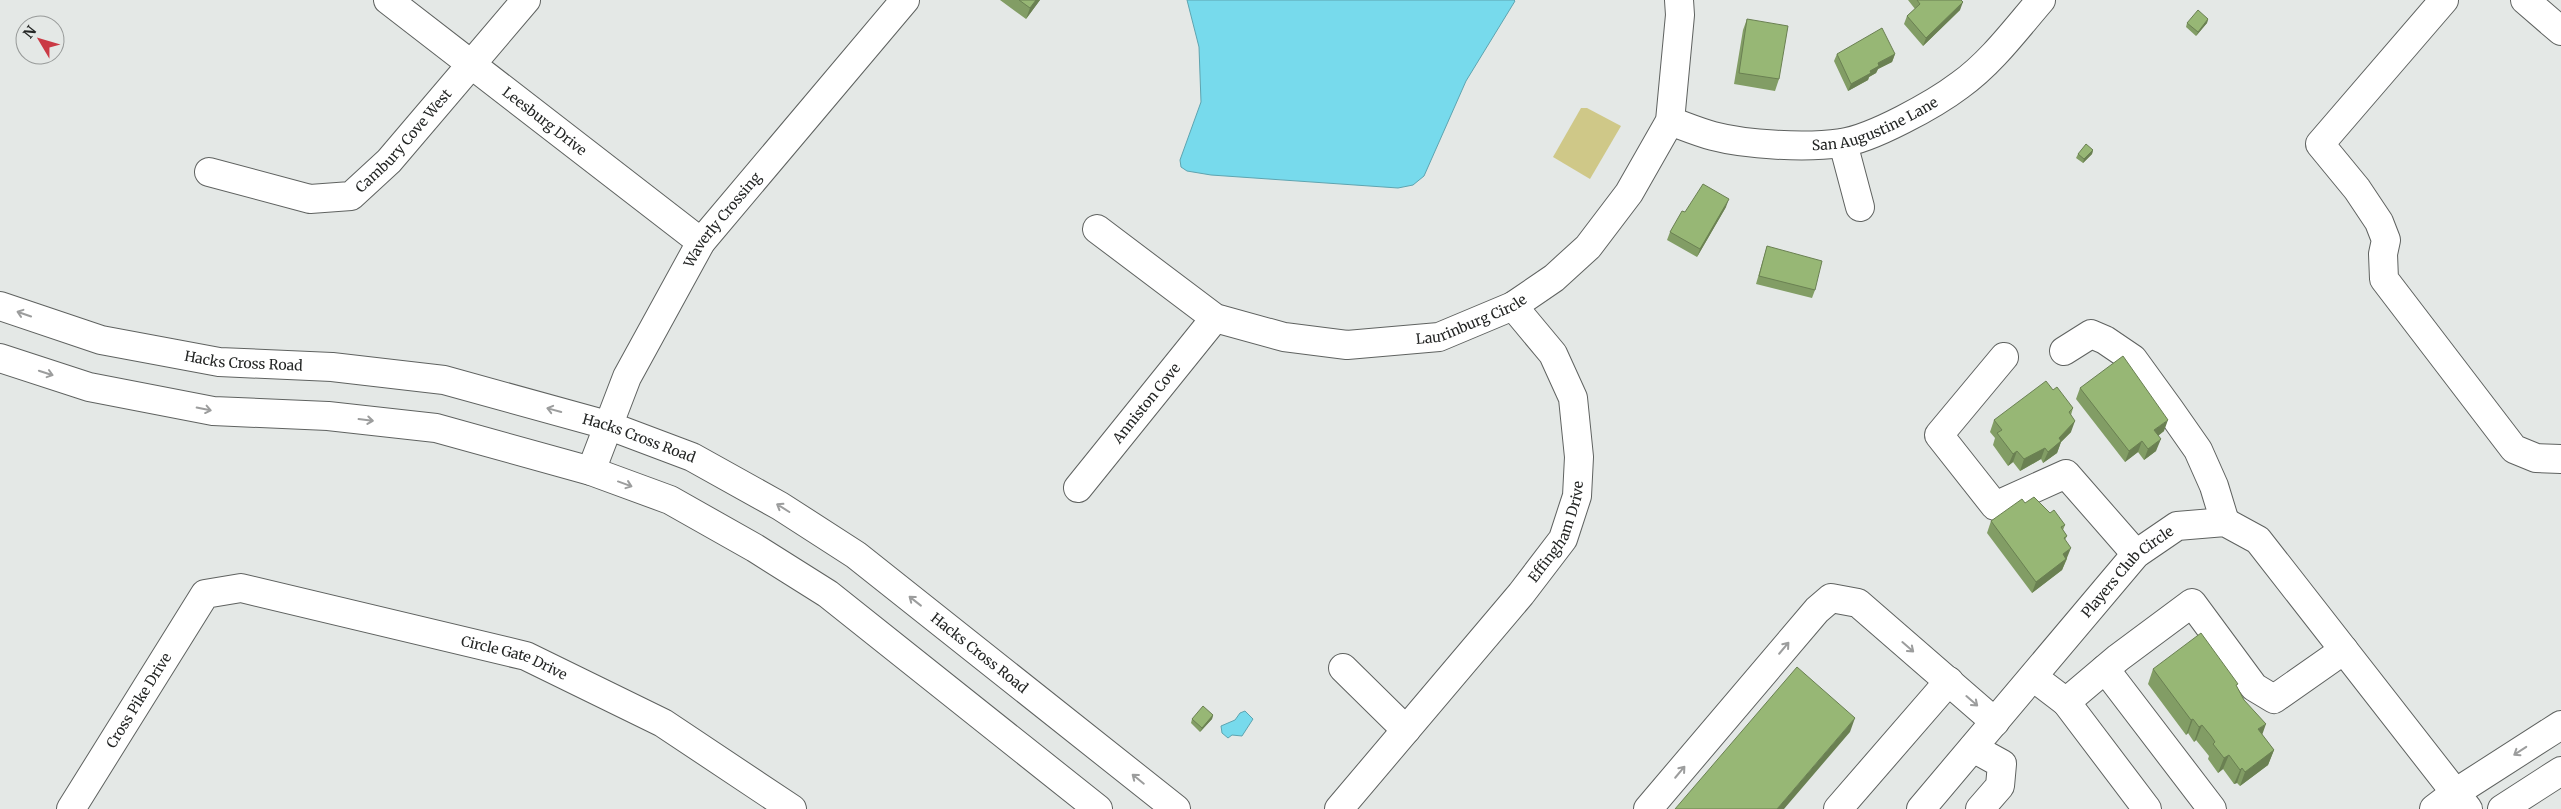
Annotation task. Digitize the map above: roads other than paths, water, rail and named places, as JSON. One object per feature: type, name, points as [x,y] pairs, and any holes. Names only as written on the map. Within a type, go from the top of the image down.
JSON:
[{"type":"street","name":"Leesburg Drive","points":[[388,0],[701,242]]},
{"type":"street","name":"Cambury Cove West","points":[[209,172],[310,199],[351,196],[389,161],[526,0]]},
{"type":"street","name":"Waverly Crossing","points":[[591,471],[627,377],[701,242],[904,0]]},
{"type":"street","name":"Laurinburg Circle","points":[[1097,229],[1215,318],[1284,337],[1347,345],[1387,344],[1439,337],[1513,306],[1554,278],[1588,247],[1629,193],[1670,121],[1680,15],[1679,0]]},
{"type":"street","name":"San Augustine Lane","points":[[1670,121],[1713,136],[1786,145],[1843,143],[1885,128],[1938,100],[1961,85],[1988,60],[2041,0]]},
{"type":"street","points":[[2444,0],[2320,144],[2357,189],[2379,222],[2386,240],[2383,254],[2384,279],[2514,449],[2536,458],[2561,459]]},
{"type":"street","points":[[2525,0],[2561,31]]},
{"type":"street","points":[[1843,143],[1860,207]]},
{"type":"street","name":"Hacks Cross Road","points":[[0,306],[101,340],[219,362],[332,367],[444,380],[608,425],[692,457],[780,506],[856,555],[1176,809]]},
{"type":"street","name":"Effingham Drive","points":[[1339,809],[1521,594],[1562,539],[1577,496],[1579,457],[1572,398],[1553,354],[1513,306]]},
{"type":"street","name":"Anniston Cove","points":[[1078,488],[1215,318]]},
{"type":"street","points":[[2064,352],[2091,334],[2105,340],[2133,359],[2198,450],[2214,486],[2225,522],[2258,540],[2344,650],[2452,804],[2561,725]]},
{"type":"street","points":[[2004,357],[1939,435],[1995,506],[2066,474],[2136,554]]},
{"type":"street","points":[[0,358],[89,387],[213,411],[328,416],[436,428],[591,471],[670,500],[755,548],[828,594],[1098,809]]},
{"type":"street","name":"Players Club Circle","points":[[1921,809],[2136,554],[2177,526],[2225,522]]},
{"type":"street","name":"Circle Gate Drive","points":[[205,594],[242,588],[526,656],[662,723],[792,809]]},
{"type":"street","name":"Cross Pike Drive","points":[[71,809],[205,594]]},
{"type":"street","points":[[1648,809],[1816,610],[1831,598],[1858,603],[1995,722]]},
{"type":"street","points":[[2066,702],[2104,669],[2192,604],[2254,687],[2274,699],[2344,650]]},
{"type":"street","points":[[1343,668],[1406,730]]},
{"type":"street","points":[[2104,669],[2212,809]]},
{"type":"street","points":[[2033,677],[2066,702],[2147,809]]},
{"type":"street","points":[[1838,809],[1949,682]]},
{"type":"street","points":[[1973,748],[2002,764],[2000,786],[1980,809]]},
{"type":"street","points":[[2502,809],[2561,771]]},
{"type":"water","points":[[1187,0],[1515,1],[1466,81],[1424,176],[1413,185],[1398,188],[1211,175],[1187,171],[1181,167],[1180,160],[1201,102],[1199,47]]},
{"type":"water","points":[[1245,711],[1253,719],[1242,736],[1232,735],[1228,738],[1222,733],[1221,726],[1235,720],[1240,713]]}]
